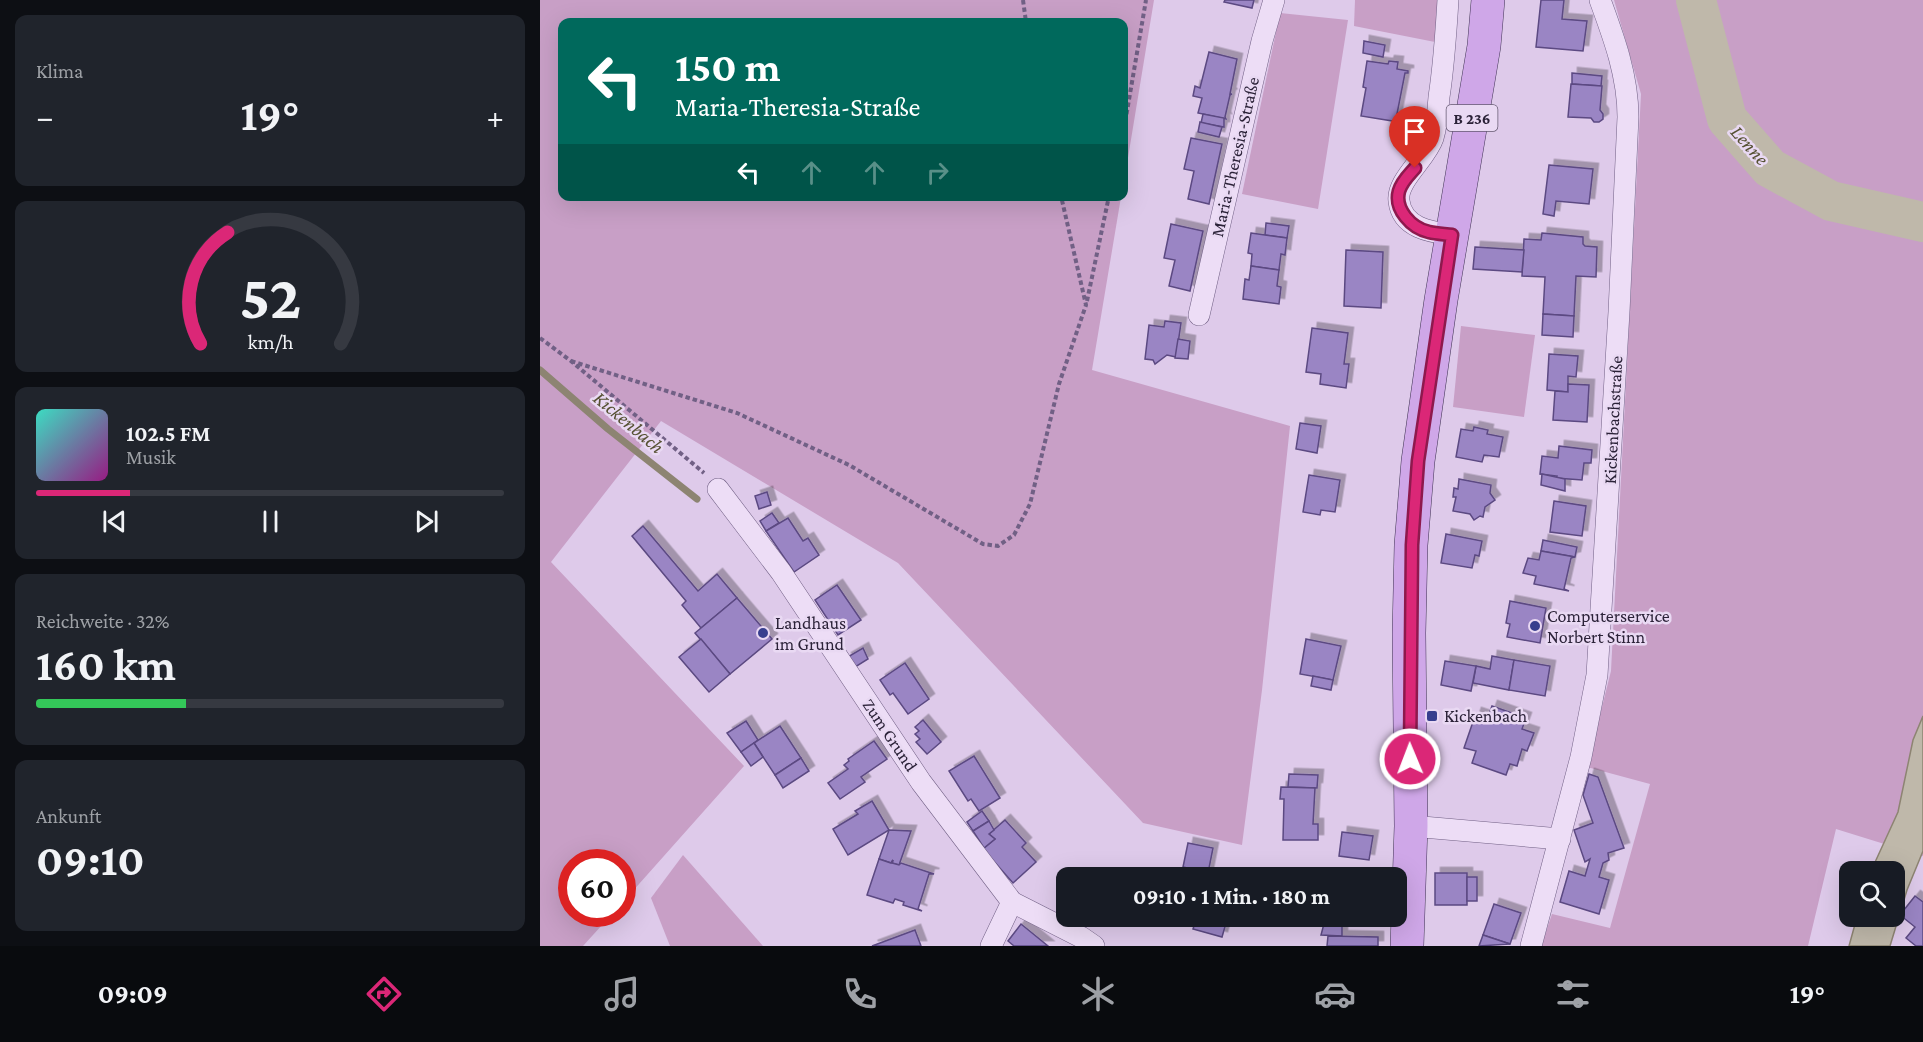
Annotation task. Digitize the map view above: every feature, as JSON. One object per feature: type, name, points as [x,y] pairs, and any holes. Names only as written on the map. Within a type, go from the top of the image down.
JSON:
[{"type":"main road","name":"B 236","points":[[1407,946],[1411,826],[1409,691],[1412,545],[1418,461],[1452,235],[1484,46],[1488,0]]},
{"type":"street","name":"Maria-Theresia-Straße","points":[[1199,315],[1262,41],[1274,0]]},
{"type":"street","points":[[1448,0],[1445,50],[1433,138],[1415,168],[1402,183],[1398,193],[1402,212],[1408,220],[1427,232],[1452,235]]},
{"type":"street","name":"Kickenbachstraße","points":[[1531,946],[1581,758],[1598,675],[1620,300],[1628,94],[1600,0]]},
{"type":"street","name":"Zum Grund","points":[[718,489],[781,572],[921,782],[1012,902],[1094,946]]},
{"type":"street","points":[[1411,826],[1560,839]]},
{"type":"street","points":[[991,946],[1012,902]]},
{"type":"path","points":[[1023,0],[1025,18]]},
{"type":"path","points":[[1128,106],[1146,0]]},
{"type":"path","points":[[1062,201],[1086,305]]},
{"type":"path","points":[[571,361],[737,413],[849,465],[983,544],[998,546],[1014,535],[1030,504],[1059,384],[1086,305],[1108,201]]},
{"type":"path","points":[[540,338],[571,361],[703,473],[718,489]]},
{"type":"shaded area","points":[[540,0],[1154,0],[1128,158],[1128,18],[558,18],[558,201],[1120,201],[1092,370],[1290,426],[1262,690],[1242,845],[1143,823],[898,563],[661,421],[551,562],[744,766],[636,887],[636,849],[558,849],[558,927],[600,927],[583,946],[540,946]]},
{"type":"shaded area","points":[[1355,0],[1441,0],[1435,42],[1354,26]]},
{"type":"shaded area","points":[[1614,0],[1923,0],[1923,856],[1836,829],[1808,946],[1541,946],[1552,914],[1610,928],[1650,784],[1587,767],[1611,671],[1641,94]]},
{"type":"shaded area","points":[[1280,13],[1348,20],[1318,209],[1242,194]]},
{"type":"shaded area","points":[[1461,326],[1535,335],[1524,417],[1453,407]]},
{"type":"shaded area","points":[[1923,716],[1923,851],[1905,897],[1905,861],[1876,861],[1898,812],[1913,740]]},
{"type":"shaded area","points":[[683,855],[763,946],[670,946],[651,898]]},
{"type":"shaded area","points":[[1854,927],[1896,927],[1890,946],[1849,946]]},
{"type":"building","points":[[1225,0],[1254,0],[1252,8],[1224,2]]},
{"type":"building","points":[[1541,0],[1564,0],[1562,19],[1587,21],[1583,51],[1536,47]]},
{"type":"building","points":[[1364,41],[1385,45],[1383,57],[1363,53]]},
{"type":"building","points":[[1209,52],[1237,59],[1226,119],[1198,113],[1202,98],[1193,96],[1195,86],[1200,88]]},
{"type":"building","points":[[1367,61],[1388,64],[1389,61],[1398,62],[1397,69],[1408,71],[1405,73],[1396,119],[1399,122],[1361,116],[1366,88],[1363,87]]},
{"type":"building","points":[[1572,73],[1602,76],[1601,86],[1572,84]]},
{"type":"building","points":[[1571,84],[1602,86],[1600,110],[1603,119],[1594,122],[1591,118],[1568,117]]},
{"type":"building","points":[[1203,114],[1224,118],[1224,127],[1201,123]]},
{"type":"building","points":[[1200,122],[1222,127],[1219,137],[1198,132]]},
{"type":"building","points":[[1191,138],[1222,144],[1209,204],[1188,199],[1194,171],[1184,169]]},
{"type":"building","points":[[1549,165],[1593,169],[1589,204],[1556,201],[1554,216],[1543,214]]},
{"type":"building","points":[[1266,223],[1289,226],[1287,238],[1265,235]]},
{"type":"building","points":[[1171,224],[1203,231],[1190,291],[1169,286],[1175,260],[1164,258]]},
{"type":"building","points":[[1251,233],[1287,238],[1285,255],[1281,254],[1279,270],[1251,266],[1252,254],[1248,253]]},
{"type":"building","points":[[1542,233],[1583,237],[1585,246],[1597,247],[1596,277],[1576,276],[1574,316],[1543,314],[1545,277],[1522,276],[1524,239],[1541,240]]},
{"type":"building","points":[[1475,247],[1524,250],[1522,272],[1473,269]]},
{"type":"building","points":[[1346,250],[1383,252],[1381,308],[1344,306]]},
{"type":"building","points":[[1251,266],[1279,270],[1277,286],[1281,287],[1279,304],[1243,299],[1245,279],[1249,280]]},
{"type":"building","points":[[1543,314],[1574,316],[1573,337],[1542,335]]},
{"type":"building","points":[[1165,321],[1181,323],[1176,357],[1167,355],[1155,364],[1153,360],[1145,359],[1149,325],[1164,327]]},
{"type":"building","points":[[1312,328],[1348,333],[1344,364],[1349,364],[1346,388],[1320,384],[1321,374],[1306,372]]},
{"type":"building","points":[[1178,339],[1190,341],[1188,359],[1175,358]]},
{"type":"building","points":[[1549,354],[1578,356],[1576,377],[1568,376],[1568,392],[1547,390]]},
{"type":"building","points":[[1568,384],[1589,385],[1587,422],[1553,420],[1555,391],[1568,392]]},
{"type":"building","points":[[1300,423],[1321,426],[1317,453],[1296,449]]},
{"type":"building","points":[[1474,427],[1488,430],[1487,434],[1503,437],[1499,457],[1484,455],[1482,462],[1456,457],[1461,429],[1473,431]]},
{"type":"building","points":[[1559,446],[1592,450],[1591,463],[1584,463],[1582,480],[1540,474],[1542,456],[1558,458]]},
{"type":"building","points":[[1542,474],[1565,479],[1565,491],[1541,485]]},
{"type":"building","points":[[1309,475],[1340,480],[1335,512],[1321,510],[1320,515],[1303,512]]},
{"type":"building","points":[[1459,479],[1491,485],[1490,493],[1495,500],[1485,507],[1483,517],[1480,516],[1474,520],[1470,514],[1453,511],[1456,497],[1453,497],[1454,488],[1458,489]]},
{"type":"building","points":[[767,492],[771,505],[759,509],[755,496]]},
{"type":"building","points":[[1554,501],[1586,506],[1582,536],[1550,532]]},
{"type":"building","points":[[772,513],[779,523],[766,531],[760,521]]},
{"type":"building","points":[[788,518],[803,541],[808,538],[819,555],[794,572],[766,531]]},
{"type":"building","points":[[643,526],[698,591],[717,574],[737,598],[701,628],[682,605],[686,601],[632,536]]},
{"type":"building","points":[[1446,534],[1482,541],[1479,556],[1475,555],[1472,568],[1441,563]]},
{"type":"building","points":[[1543,540],[1577,547],[1575,557],[1541,551]]},
{"type":"building","points":[[1541,551],[1575,557],[1571,558],[1564,589],[1569,591],[1534,584],[1536,576],[1523,573],[1528,558],[1539,560]]},
{"type":"building","points":[[837,585],[861,620],[838,635],[815,600]]},
{"type":"building","points":[[737,598],[772,639],[730,674],[695,633]]},
{"type":"building","points":[[1510,601],[1546,608],[1540,643],[1507,637],[1510,624],[1506,623]]},
{"type":"building","points":[[701,639],[730,674],[709,692],[679,657]]},
{"type":"building","points":[[1306,639],[1341,646],[1333,680],[1300,674]]},
{"type":"building","points":[[863,648],[868,659],[852,669],[846,658]]},
{"type":"building","points":[[1492,656],[1514,660],[1509,690],[1473,683],[1476,666],[1490,669]]},
{"type":"building","points":[[1514,660],[1550,666],[1545,696],[1509,690]]},
{"type":"building","points":[[1445,661],[1476,666],[1471,691],[1441,685]]},
{"type":"building","points":[[905,663],[929,699],[908,714],[893,693],[890,695],[880,680]]},
{"type":"building","points":[[1313,676],[1333,680],[1331,690],[1311,686]]},
{"type":"building","points":[[1492,706],[1526,718],[1522,729],[1534,733],[1527,751],[1522,749],[1517,766],[1510,764],[1506,775],[1472,763],[1476,751],[1464,748],[1476,713],[1488,717]]},
{"type":"building","points":[[923,720],[941,742],[927,754],[916,742],[920,739],[915,734],[919,731],[915,727]]},
{"type":"building","points":[[746,721],[758,740],[741,752],[727,733]]},
{"type":"building","points":[[780,726],[801,758],[775,775],[754,743]]},
{"type":"building","points":[[874,741],[887,759],[861,777],[865,782],[840,799],[828,783],[848,769],[844,765],[849,761],[848,759]]},
{"type":"building","points":[[754,743],[763,757],[751,766],[741,752]]},
{"type":"building","points":[[974,756],[1000,798],[979,811],[971,799],[968,801],[949,771]]},
{"type":"building","points":[[801,758],[809,771],[783,788],[775,775]]},
{"type":"building","points":[[1289,774],[1318,775],[1317,788],[1288,787]]},
{"type":"building","points":[[1589,774],[1598,777],[1624,848],[1608,853],[1609,860],[1603,863],[1599,877],[1609,880],[1599,914],[1560,902],[1569,871],[1585,876],[1590,859],[1585,862],[1574,830],[1593,823],[1583,795]]},
{"type":"building","points":[[1281,787],[1315,788],[1313,824],[1318,824],[1318,840],[1283,840],[1284,799],[1280,799]]},
{"type":"building","points":[[872,801],[889,830],[848,855],[833,829],[858,814],[855,811]]},
{"type":"building","points":[[982,811],[989,821],[973,831],[967,822]]},
{"type":"building","points":[[1005,820],[1026,843],[1022,847],[1036,862],[1013,883],[983,849],[995,839],[989,834]]},
{"type":"building","points":[[989,821],[994,830],[989,834],[995,839],[984,848],[973,831]]},
{"type":"building","points":[[889,830],[911,831],[899,865],[892,863],[893,860],[891,863],[879,859]]},
{"type":"building","points":[[1342,832],[1373,836],[1369,860],[1339,856]]},
{"type":"building","points":[[1188,843],[1213,848],[1209,867],[1183,867]]},
{"type":"building","points":[[879,859],[891,863],[893,860],[892,863],[899,865],[901,863],[934,874],[929,874],[918,909],[922,911],[903,905],[904,902],[895,899],[893,903],[867,895]]},
{"type":"building","points":[[1435,873],[1467,873],[1467,905],[1435,905]]},
{"type":"building","points":[[1467,877],[1477,877],[1477,901],[1467,901]]},
{"type":"building","points":[[1915,896],[1923,902],[1923,946],[1916,946],[1906,938],[1915,927],[1905,919],[1905,909]]},
{"type":"building","points":[[1494,904],[1521,913],[1510,944],[1483,935]]},
{"type":"building","points":[[1021,924],[1048,946],[1014,946],[1008,941]]},
{"type":"building","points":[[1194,927],[1225,927],[1222,937],[1193,929]]},
{"type":"building","points":[[1323,927],[1342,927],[1342,936],[1321,935]]},
{"type":"building","points":[[915,930],[921,946],[872,946]]},
{"type":"building","points":[[1483,935],[1510,944],[1479,946]]},
{"type":"building","points":[[1328,936],[1378,937],[1378,946],[1327,946]]},
{"type":"waterway","name":"Lenne","points":[[1696,0],[1727,119],[1770,168],[1831,201],[1923,222]]},
{"type":"waterway","name":"Kickenbach","points":[[540,370],[608,429],[697,499]]},
{"type":"place","name":"Computerservice Norbert Stinn","points":[[1535,626]]},
{"type":"place","name":"Landhaus im Grund","points":[[763,633]]},
{"type":"place","name":"Kickenbach","points":[[1432,716]]},
{"type":"route","points":[[1410,759],[1409,633],[1418,461],[1452,235],[1427,232],[1408,220],[1402,212],[1398,193],[1402,183],[1415,168]]}]
